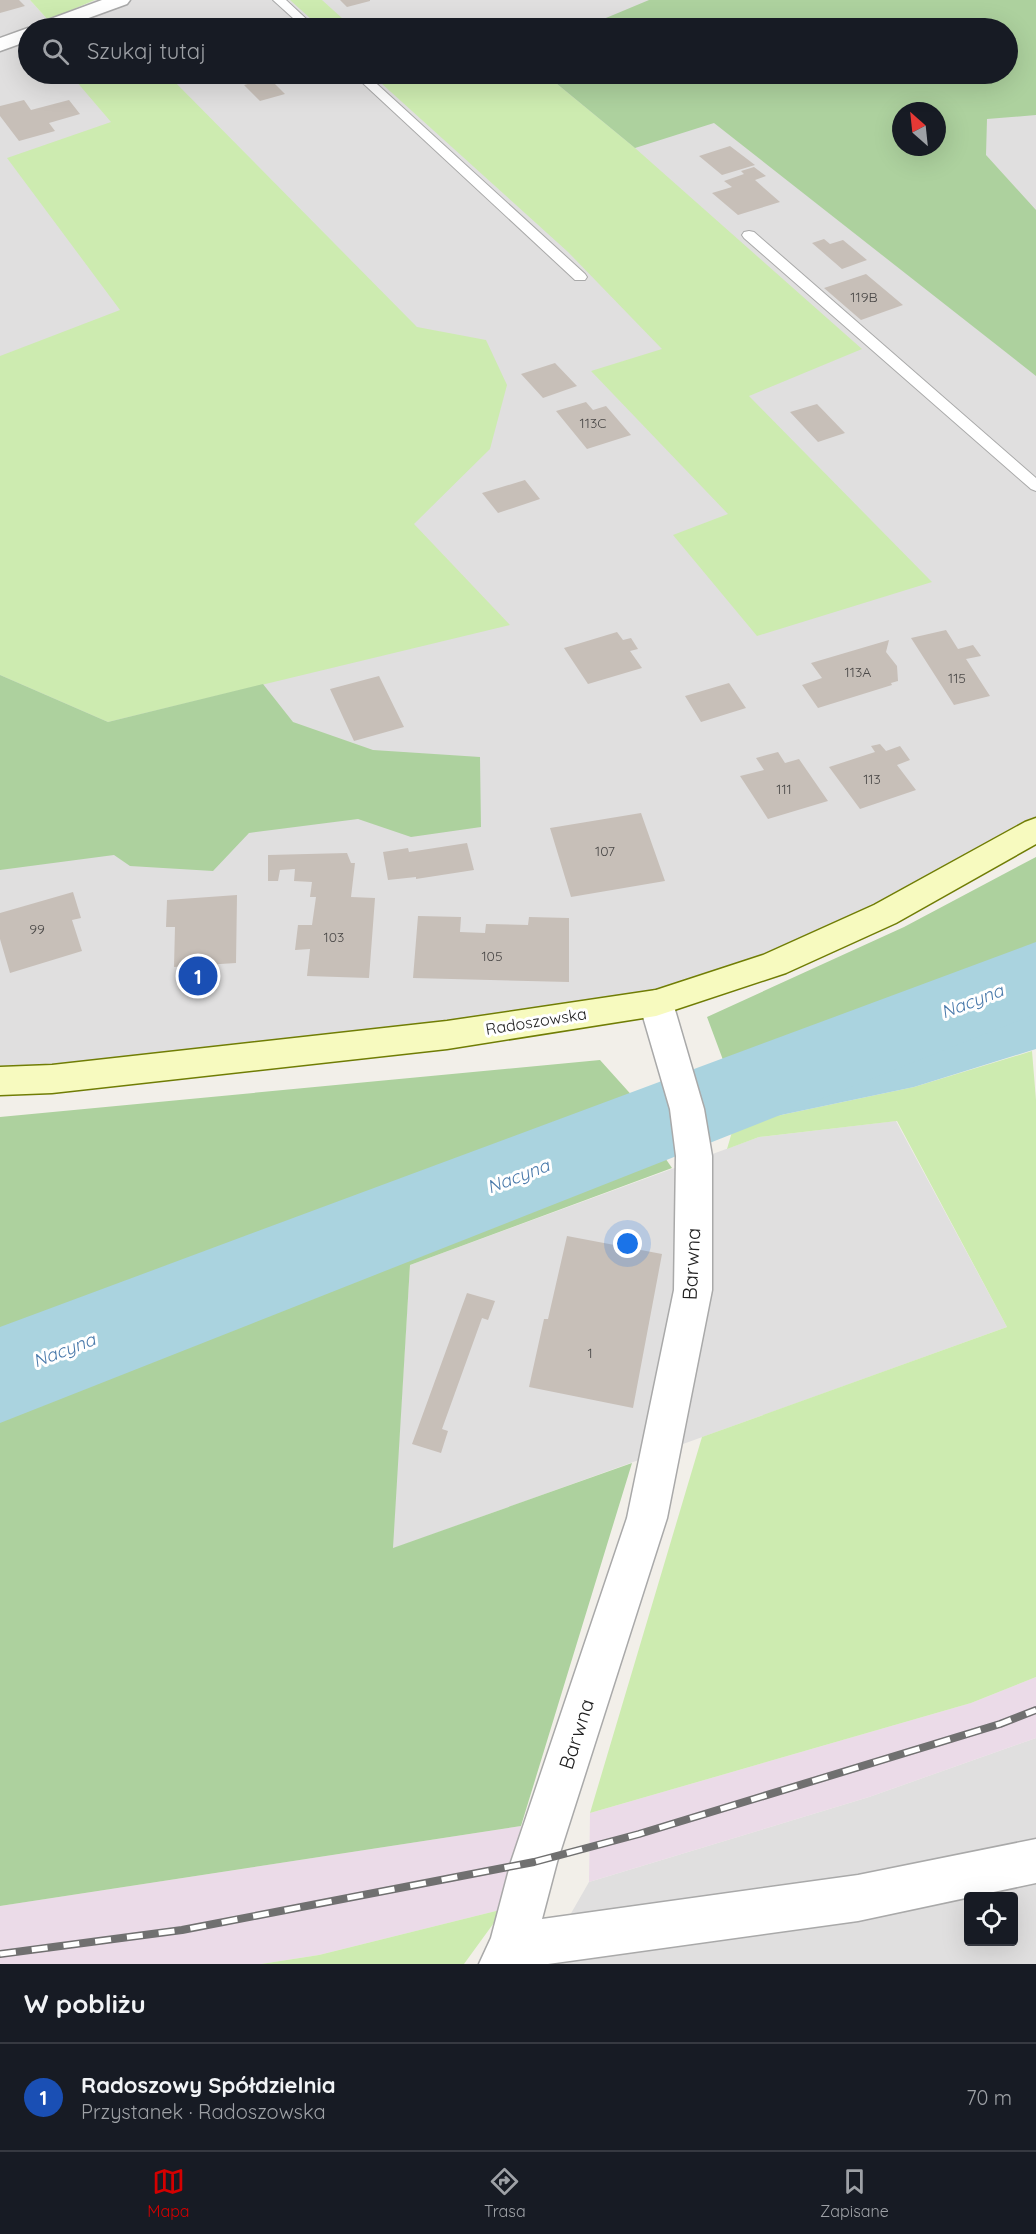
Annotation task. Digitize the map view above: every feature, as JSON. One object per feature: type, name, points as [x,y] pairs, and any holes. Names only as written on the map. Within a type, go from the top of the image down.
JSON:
[{"type":"street","points":[[71,18],[120,0]]},
{"type":"street","points":[[0,45],[18,38]]},
{"type":"street","name":"Radoszowska","points":[[0,1081],[63,1077],[447,1035],[656,1003],[784,960],[885,914],[1036,830]]},
{"type":"street","name":"Barwna","points":[[656,1003],[685,1098],[694,1156],[693,1290],[646,1518],[534,1863],[507,1955],[858,1898],[1036,1861]]},
{"type":"lane","points":[[279,0],[299,18]]},
{"type":"lane","points":[[370,84],[580,277]]},
{"type":"lane","points":[[749,235],[1036,486]]},
{"type":"shaded area","points":[[0,0],[30,0],[46,18],[18,18],[18,84],[1018,84],[1018,18],[53,18],[95,0],[1036,0],[1036,830],[885,914],[656,1003],[0,1077]]},
{"type":"shaded area","points":[[896,1121],[1007,1327],[392,1549],[410,1265],[759,1137]]},
{"type":"shaded area","points":[[1036,1677],[1036,1738],[869,1797],[589,1882],[590,1813],[971,1703]]},
{"type":"shaded area","points":[[1036,1738],[1036,1964],[542,1964],[589,1882],[869,1797]]},
{"type":"shaded area","points":[[521,1826],[504,1909],[319,1955],[261,1964],[0,1964],[0,1906]]},
{"type":"green space","points":[[30,0],[95,0],[53,18],[46,18]]},
{"type":"green space","points":[[290,0],[322,0],[342,18],[310,18]]},
{"type":"green space","points":[[649,0],[1036,0],[1036,115],[987,119],[986,155],[1036,210],[1036,376],[714,123],[635,148],[557,84],[1018,84],[1018,18],[606,18]]},
{"type":"green space","points":[[79,84],[177,84],[417,327],[486,340],[507,385],[490,449],[414,524],[510,625],[108,722],[0,675],[0,356],[120,310],[7,158],[111,122]]},
{"type":"green space","points":[[382,84],[557,84],[635,148],[862,349],[749,396],[932,582],[757,636],[673,535],[728,514],[591,371],[662,349],[568,252]]},
{"type":"green space","points":[[0,675],[108,722],[263,684],[293,722],[373,750],[480,757],[481,827],[411,837],[358,819],[249,833],[213,871],[130,866],[114,855],[0,870]]},
{"type":"green space","points":[[1036,857],[1036,949],[726,1068],[707,1017],[904,927]]},
{"type":"green space","points":[[1032,1051],[1036,1100],[1036,1677],[971,1703],[590,1813],[702,1437],[1007,1327],[897,1121],[759,1137],[727,1149],[734,1125],[914,1087]]},
{"type":"green space","points":[[600,1060],[645,1110],[0,1355],[0,1117]]},
{"type":"green space","points":[[650,1136],[672,1168],[410,1265],[393,1548],[632,1463],[521,1826],[0,1906],[0,1390]]},
{"type":"green space","points":[[504,1909],[464,1964],[261,1964],[319,1955]]},
{"type":"water","points":[[1036,949],[1036,1049],[914,1087],[734,1125],[726,1068]]},
{"type":"building","points":[[0,0],[19,0],[25,6],[0,13]]},
{"type":"building","points":[[340,0],[370,0],[370,1],[347,7]]},
{"type":"building","points":[[275,84],[285,94],[260,101],[244,85]]},
{"type":"building","points":[[24,100],[31,110],[69,100],[80,114],[49,123],[55,131],[19,141],[0,116],[0,106]]},
{"type":"building","points":[[730,146],[755,165],[722,175],[699,156]]},
{"type":"building","points":[[754,167],[766,176],[755,180],[780,202],[738,215],[712,193],[732,187],[724,181],[744,174],[741,171]]},
{"type":"building","points":[[824,239],[830,244],[843,240],[867,260],[842,269],[812,243]]},
{"type":"building","points":[[866,274],[903,305],[861,320],[824,288]]},
{"type":"building","points":[[555,363],[577,386],[543,398],[521,374]]},
{"type":"building","points":[[586,402],[593,410],[606,406],[631,435],[587,449],[556,411]]},
{"type":"building","points":[[817,404],[845,433],[818,442],[790,412]]},
{"type":"building","points":[[525,480],[540,499],[498,513],[482,493]]},
{"type":"building","points":[[946,630],[958,649],[973,645],[981,656],[966,659],[990,696],[954,705],[911,638]]},
{"type":"building","points":[[617,632],[623,640],[631,638],[638,649],[630,651],[642,668],[588,684],[564,648]]},
{"type":"building","points":[[889,640],[886,652],[897,666],[898,681],[891,683],[892,685],[818,708],[802,685],[822,678],[811,663]]},
{"type":"building","points":[[379,676],[404,727],[354,741],[330,689]]},
{"type":"building","points":[[729,683],[746,708],[701,722],[685,696]]},
{"type":"building","points":[[880,744],[886,751],[900,746],[910,760],[897,765],[916,790],[860,809],[829,767],[875,752],[871,746]]},
{"type":"building","points":[[778,752],[785,763],[799,759],[828,801],[768,819],[740,776],[764,770],[756,758]]},
{"type":"building","points":[[641,813],[665,881],[571,897],[550,828]]},
{"type":"building","points":[[467,843],[474,870],[416,879],[416,877],[388,880],[383,852],[408,848],[409,852]]},
{"type":"building","points":[[347,853],[351,863],[355,863],[351,897],[375,898],[369,978],[307,976],[310,949],[295,950],[298,925],[312,925],[316,897],[310,897],[312,882],[294,881],[295,869],[280,870],[278,881],[268,881],[268,855]]},
{"type":"building","points":[[73,892],[81,918],[72,920],[82,951],[10,973],[0,939],[0,913]]},
{"type":"building","points":[[237,895],[236,963],[174,967],[175,927],[166,927],[167,900]]},
{"type":"building","points":[[418,916],[461,917],[460,932],[485,933],[486,924],[528,925],[529,917],[569,918],[569,982],[413,978]]},
{"type":"building","points":[[567,1236],[662,1254],[633,1408],[529,1387],[544,1319],[548,1319]]},
{"type":"building","points":[[467,1293],[495,1301],[488,1320],[482,1318],[442,1429],[448,1431],[441,1453],[412,1444]]},
{"type":"waterway","name":"Nacyna","points":[[0,1375],[1036,977]]},
{"type":"railway","points":[[0,1954],[182,1930],[534,1862],[639,1834],[1000,1724],[1036,1710]]},
{"type":"place","name":"Radoszowy Spółdzielnia","points":[[198,976]]}]
